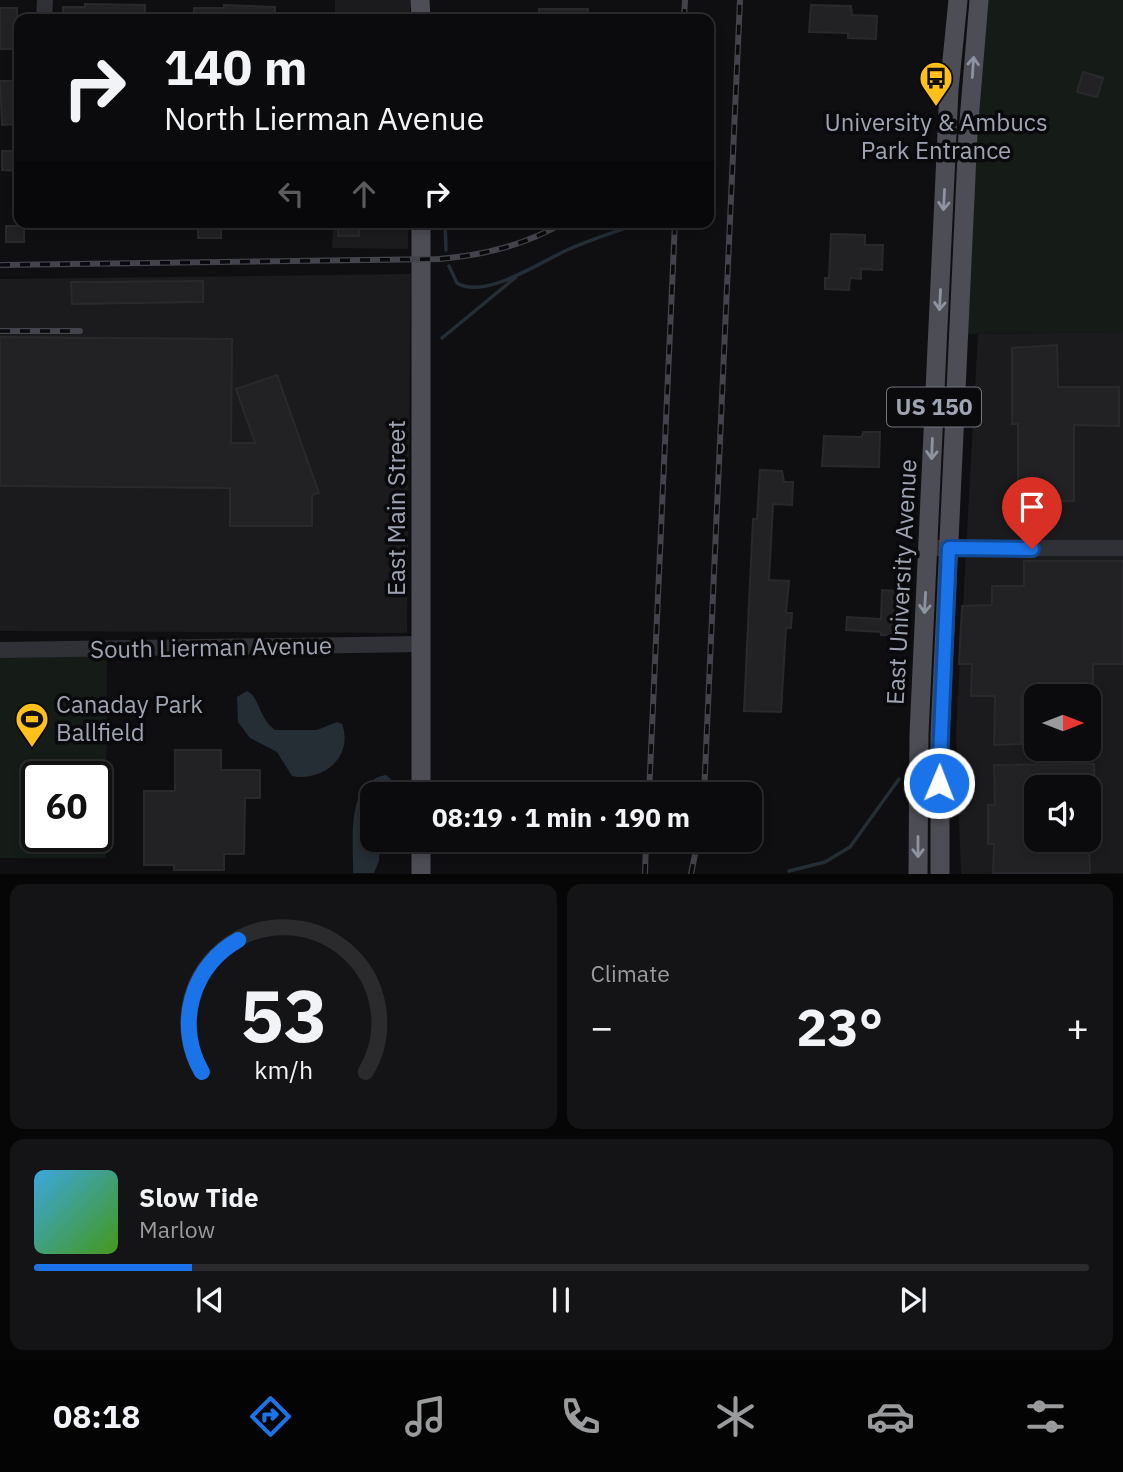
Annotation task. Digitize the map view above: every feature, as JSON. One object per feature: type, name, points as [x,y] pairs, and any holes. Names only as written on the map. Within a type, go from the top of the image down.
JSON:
[{"type":"main road","name":"East University Avenue","points":[[918,873],[919,750],[928,548],[949,90],[958,0]]},
{"type":"main road","name":"East University Avenue","points":[[940,873],[940,755],[949,548],[968,133],[979,0]]},
{"type":"main road","name":"East Main Street","points":[[421,228],[421,782]]},
{"type":"main road","points":[[421,852],[421,873]]},
{"type":"street","points":[[928,548],[1123,548]]},
{"type":"street","name":"South Lierman Avenue","points":[[0,650],[421,644]]},
{"type":"shaded area","points":[[335,0],[410,0],[410,14],[335,14]]},
{"type":"shaded area","points":[[979,0],[1123,0],[1123,332],[959,334]]},
{"type":"shaded area","points":[[333,228],[408,228],[408,249],[332,248]]},
{"type":"shaded area","points":[[411,274],[407,633],[0,631],[0,279]]},
{"type":"shaded area","points":[[1123,332],[1123,873],[961,874],[956,731],[978,334]]},
{"type":"shaded area","points":[[0,655],[107,655],[106,761],[21,761],[21,852],[106,852],[106,858],[0,858]]},
{"type":"shaded area","points":[[247,691],[255,698],[266,720],[275,730],[317,730],[337,722],[342,724],[345,736],[340,757],[325,771],[315,775],[292,776],[277,752],[250,738],[238,722],[237,697]]},
{"type":"shaded area","points":[[386,775],[393,781],[371,782]]},
{"type":"shaded area","points":[[360,795],[360,852],[379,852],[374,873],[353,873],[353,831]]},
{"type":"building","points":[[85,4],[145,5],[145,14],[63,14],[63,7],[85,7]]},
{"type":"building","points":[[224,5],[275,7],[275,14],[194,14],[194,8],[224,8]]},
{"type":"building","points":[[811,5],[851,6],[852,15],[877,16],[876,39],[848,38],[848,33],[809,32]]},
{"type":"building","points":[[0,8],[17,8],[17,14],[14,14],[14,49],[0,49]]},
{"type":"building","points":[[539,9],[588,9],[588,14],[539,14]]},
{"type":"building","points":[[1083,72],[1103,78],[1097,97],[1077,92]]},
{"type":"building","points":[[0,81],[14,81],[14,124],[2,125]]},
{"type":"building","points":[[2,151],[14,151],[14,171],[2,170]]},
{"type":"building","points":[[6,226],[24,228],[24,242],[6,242]]},
{"type":"building","points":[[198,228],[221,228],[221,238],[198,238]]},
{"type":"building","points":[[338,228],[359,228],[359,236],[338,236]]},
{"type":"building","points":[[831,234],[865,235],[865,245],[883,245],[882,270],[861,269],[861,279],[850,278],[849,290],[825,289],[825,278],[829,278]]},
{"type":"building","points":[[203,281],[203,302],[72,304],[71,282]]},
{"type":"building","points":[[0,337],[232,339],[231,443],[255,443],[236,389],[277,375],[319,493],[312,495],[312,526],[230,526],[230,488],[0,486]]},
{"type":"building","points":[[1057,345],[1058,387],[1119,387],[1119,426],[1074,425],[1074,501],[1018,502],[1018,424],[1012,424],[1012,348]]},
{"type":"building","points":[[863,432],[880,432],[879,467],[822,466],[824,436],[862,437]]},
{"type":"building","points":[[760,470],[782,471],[784,482],[793,482],[792,505],[773,504],[769,580],[789,581],[786,613],[792,613],[791,628],[786,628],[781,712],[744,711],[753,519],[757,519]]},
{"type":"building","points":[[1024,561],[1123,561],[1123,664],[1093,664],[1093,684],[1024,684],[1024,696],[1021,696],[1021,744],[994,745],[995,696],[971,696],[972,664],[959,664],[962,606],[992,605],[992,586],[1024,586]]},
{"type":"building","points":[[882,590],[895,591],[892,635],[846,630],[847,617],[881,619]]},
{"type":"building","points":[[175,750],[221,750],[221,770],[260,770],[260,798],[245,798],[244,854],[224,854],[224,870],[174,870],[174,865],[144,865],[144,791],[175,791]]},
{"type":"building","points":[[1094,764],[1094,775],[1024,775],[1024,852],[1089,852],[1090,873],[993,873],[994,844],[988,844],[988,805],[995,805],[994,765]]},
{"type":"waterway","points":[[445,228],[446,250]]},
{"type":"waterway","points":[[449,266],[457,283],[468,287],[482,287],[512,277],[576,246],[626,228]]},
{"type":"waterway","points":[[442,338],[516,277]]},
{"type":"waterway","points":[[789,871],[825,862],[850,847],[899,779]]},
{"type":"railway","points":[[684,14],[685,0]]},
{"type":"railway","points":[[705,782],[740,0]]},
{"type":"railway","points":[[0,265],[439,259],[504,248],[553,228]]},
{"type":"railway","points":[[650,782],[675,228]]},
{"type":"railway","points":[[0,331],[80,331]]},
{"type":"railway","points":[[645,874],[646,852]]},
{"type":"railway","points":[[691,874],[696,852]]},
{"type":"place","name":"University & Ambucs Park Entrance","points":[[936,108]]},
{"type":"place","name":"Canaday Park Ballfield","points":[[32,749]]},
{"type":"route","points":[[939,783],[949,548],[1032,549]]}]
